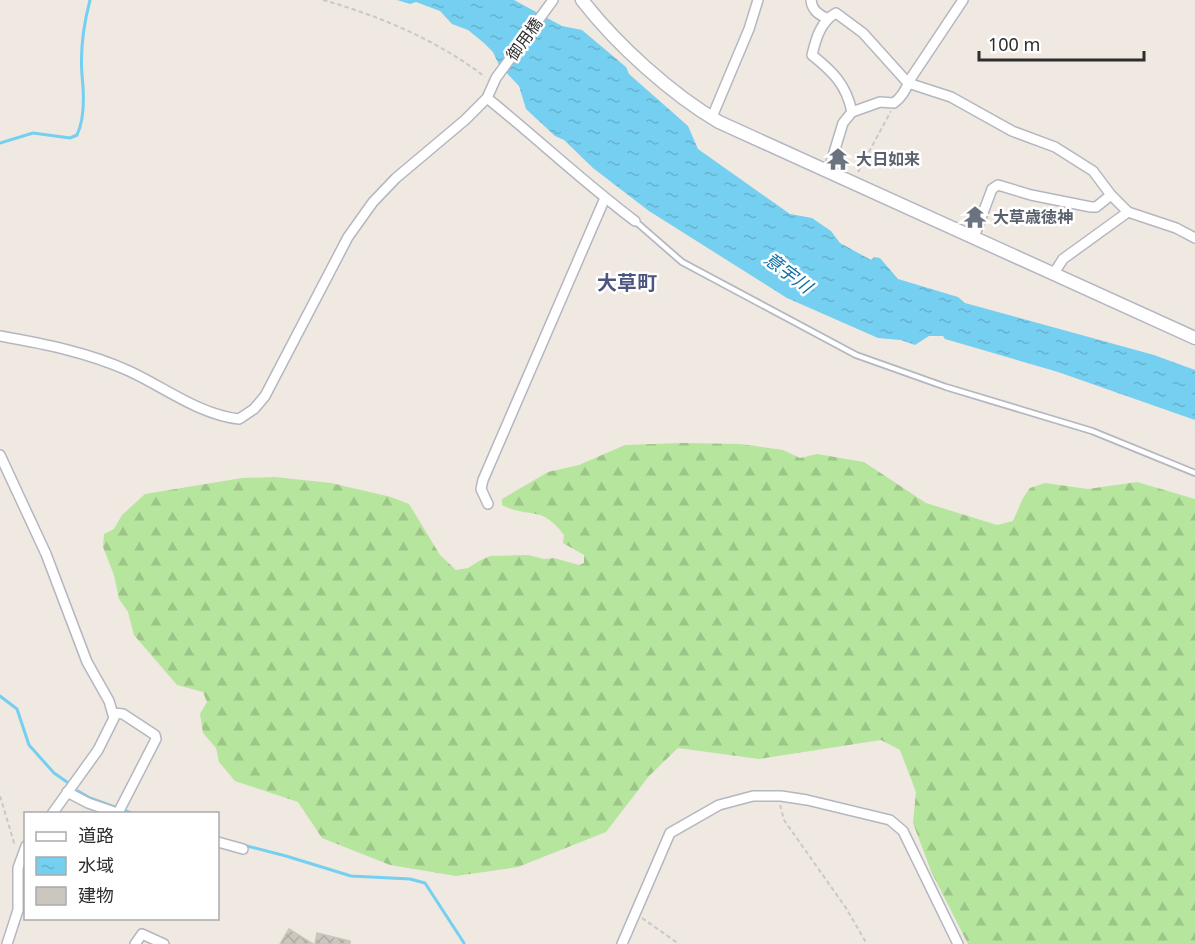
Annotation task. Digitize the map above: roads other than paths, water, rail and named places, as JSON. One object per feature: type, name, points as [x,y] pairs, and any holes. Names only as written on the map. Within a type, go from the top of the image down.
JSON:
[{"type":"street","name":"御用橋","points":[[487,98],[495,80],[553,0]]},
{"type":"street","points":[[582,0],[624,46],[686,100],[711,117],[1195,338]]},
{"type":"street","points":[[711,117],[749,29],[758,0]]},
{"type":"street","points":[[811,0],[817,13],[826,18]]},
{"type":"street","points":[[828,171],[843,123],[852,112],[880,102],[894,103],[906,90],[908,83],[963,0]]},
{"type":"street","points":[[852,112],[849,100],[835,74],[812,55],[814,44],[826,18],[836,13],[863,33],[908,83],[951,97],[1012,131],[1055,147],[1093,171],[1111,195],[1128,212],[1176,228],[1195,238]]},
{"type":"street","points":[[0,336],[70,350],[102,360],[213,413],[239,419],[254,409],[265,396],[348,237],[373,202],[396,177],[465,120],[487,98],[634,221]]},
{"type":"street","points":[[974,237],[992,189],[998,185],[1031,195],[1091,207],[1096,207],[1111,195]]},
{"type":"street","points":[[488,504],[481,489],[483,480],[605,198]]},
{"type":"street","points":[[1054,273],[1063,259],[1128,212]]},
{"type":"street","points":[[0,455],[46,555],[87,662],[113,712],[112,724],[98,750],[53,812]]},
{"type":"street","points":[[68,792],[88,803],[120,811],[156,739],[155,735],[123,714],[113,712]]},
{"type":"street","points":[[622,944],[670,833],[719,805],[753,796],[781,796],[807,800],[890,820],[903,831],[958,944]]},
{"type":"street","points":[[219,842],[243,849]]},
{"type":"street","points":[[6,944],[18,910],[18,868],[24,850]]},
{"type":"street","points":[[135,944],[142,934],[164,944]]},
{"type":"lane","points":[[634,221],[682,261],[856,354],[946,387],[1092,431],[1195,473]]},
{"type":"water","name":"意宇川","points":[[397,0],[514,0],[562,26],[582,30],[626,67],[629,74],[688,126],[698,149],[790,214],[812,218],[831,231],[840,243],[871,260],[874,257],[880,258],[898,279],[958,297],[965,303],[1154,355],[1195,370],[1195,420],[1058,372],[945,339],[943,336],[929,336],[915,345],[901,340],[878,338],[787,298],[649,211],[593,168],[564,140],[555,136],[526,109],[519,86],[499,65],[493,52],[468,30],[452,24],[440,11],[416,2],[410,4]]},
{"type":"waterway","points":[[0,143],[33,133],[70,138],[77,135],[83,113],[82,46],[90,0]]},
{"type":"waterway","points":[[0,696],[17,709],[29,745],[54,773],[67,782]]},
{"type":"waterway","points":[[78,791],[90,798],[128,812]]},
{"type":"waterway","points":[[243,845],[351,876],[410,879],[425,883],[464,943]]},
{"type":"place","name":"大日如来","points":[[838,159]]},
{"type":"place","name":"大草歳徳神","points":[[975,217]]},
{"type":"district","name":"大草町","points":[[627,283]]}]
